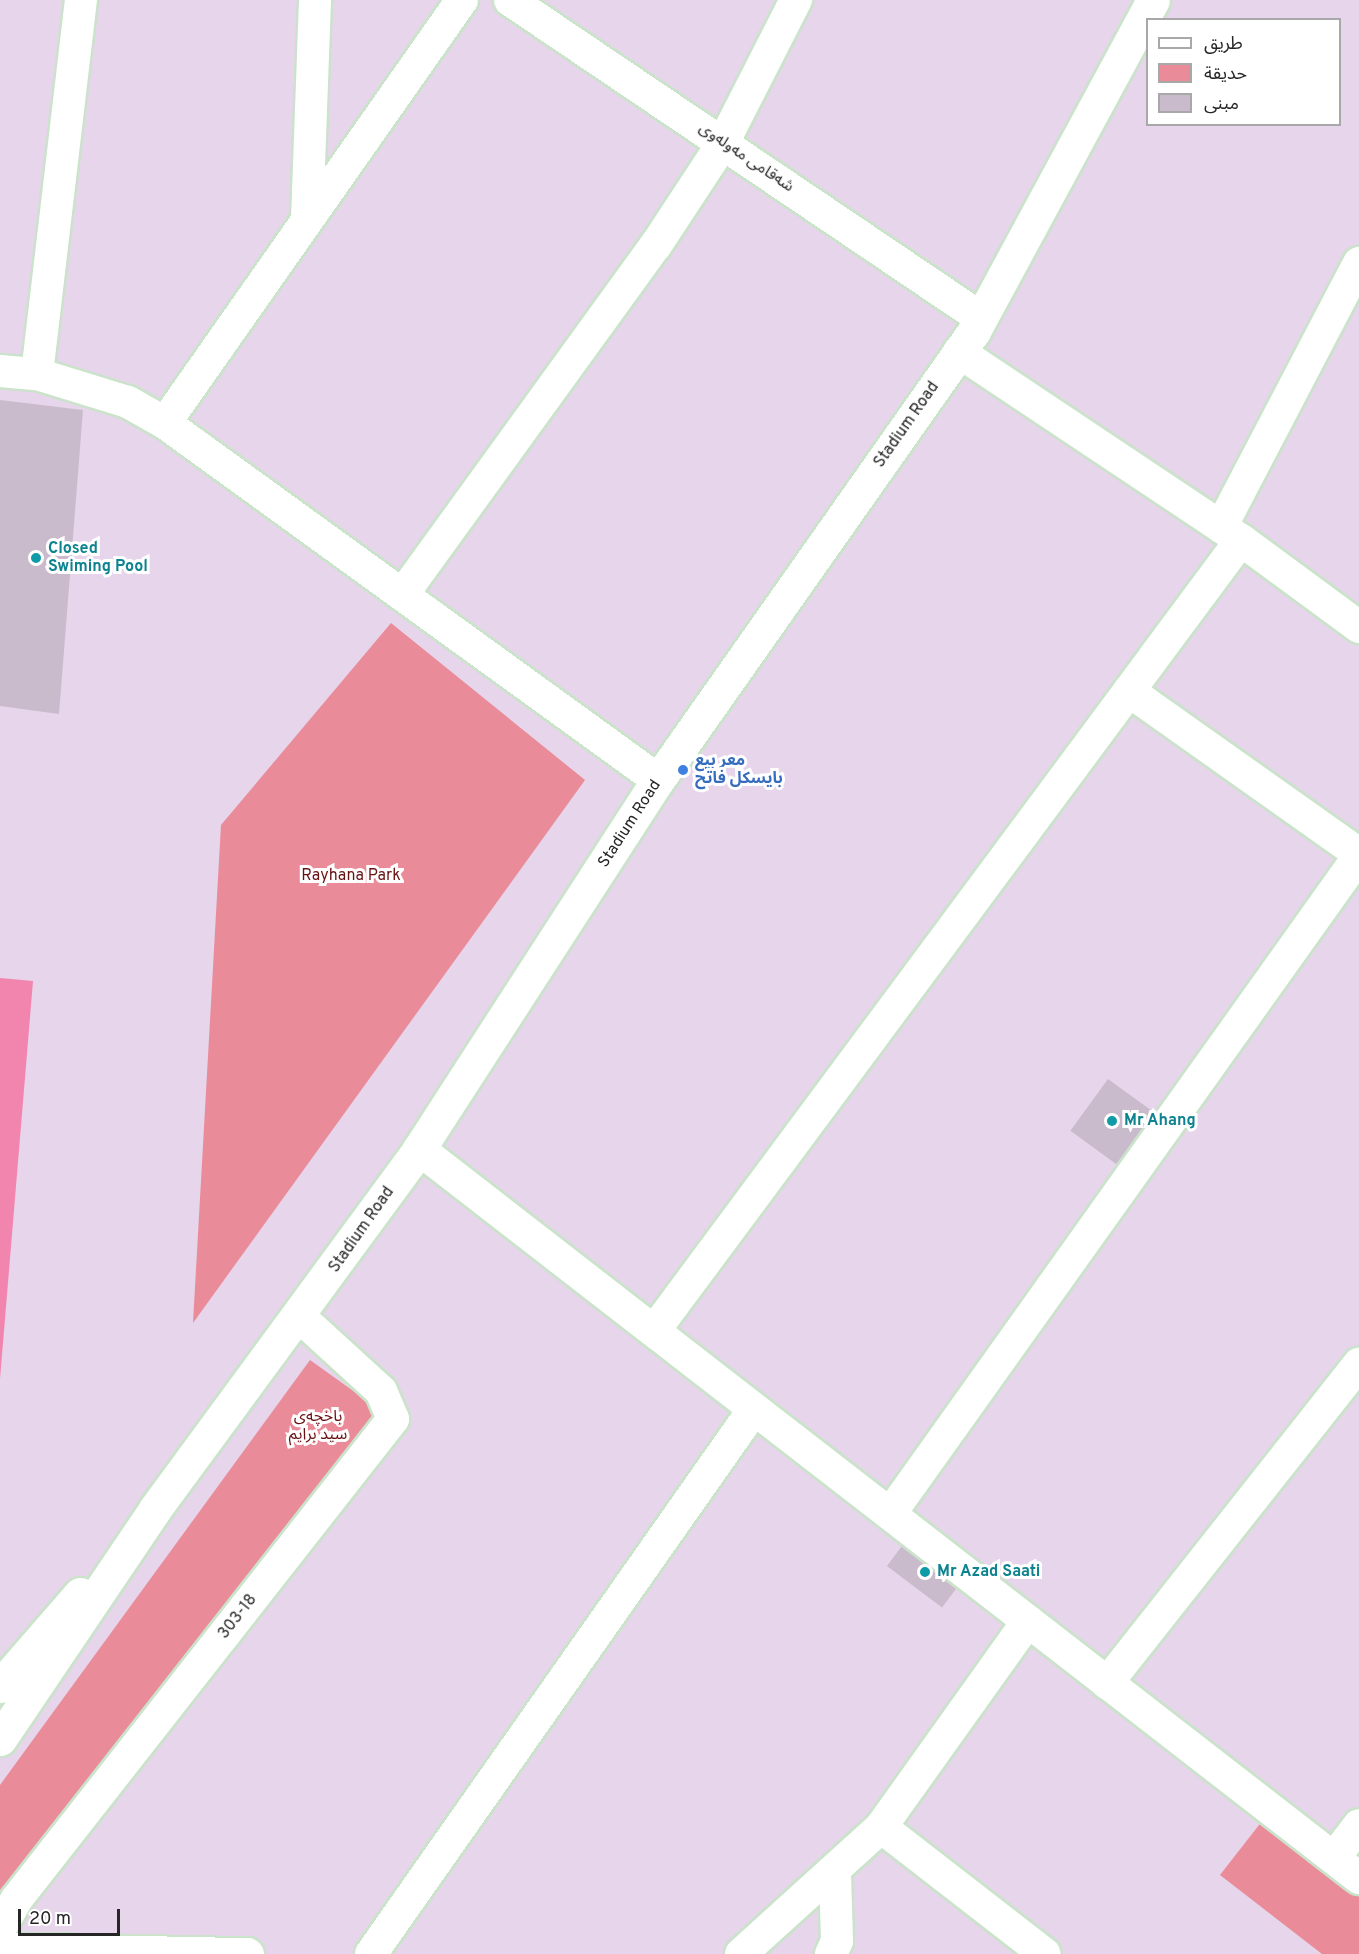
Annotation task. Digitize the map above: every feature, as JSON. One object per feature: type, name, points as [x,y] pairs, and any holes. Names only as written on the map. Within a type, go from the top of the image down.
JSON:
[{"type":"main road","name":"Stadium Road","points":[[155,1509],[300,1317],[419,1149],[658,780],[959,352],[981,318],[1153,0]]},
{"type":"main road","points":[[0,1686],[155,1509]]},
{"type":"main road","points":[[0,1739],[155,1509]]},
{"type":"street","points":[[37,374],[81,0]]},
{"type":"street","points":[[307,219],[315,0]]},
{"type":"street","points":[[165,423],[462,0]]},
{"type":"street","name":"شه‌قامی مه‌وله‌وی","points":[[510,0],[981,318]]},
{"type":"street","points":[[403,594],[656,245],[723,143],[796,0]]},
{"type":"street","points":[[654,1331],[1129,691],[1231,534],[1359,263]]},
{"type":"street","points":[[959,352],[1231,534],[1359,627]]},
{"type":"street","points":[[0,371],[37,374],[128,402],[165,423],[658,780]]},
{"type":"street","points":[[890,1514],[1359,855],[1129,691]]},
{"type":"street","points":[[419,1149],[1359,1878]]},
{"type":"street","name":"303-18","points":[[0,1929],[16,1900],[393,1419],[381,1391],[300,1317]]},
{"type":"street","points":[[1107,1683],[1359,1364]]},
{"type":"street","points":[[371,1954],[754,1409]]},
{"type":"street","points":[[741,1954],[835,1872],[881,1827],[1028,1621]]},
{"type":"street","points":[[1334,1858],[1359,1826]]},
{"type":"street","points":[[881,1827],[1045,1954]]},
{"type":"street","points":[[831,1954],[837,1941],[835,1872]]},
{"type":"street","points":[[0,1949],[248,1954]]},
{"type":"green space","name":"Rayhana Park","points":[[391,623],[585,780],[193,1323],[221,825]]},
{"type":"green space","name":"باخچه‌ی سید برایم","points":[[310,1360],[384,1413],[0,1911],[0,1785]]},
{"type":"green space","points":[[1266,1816],[1359,1883],[1359,1954],[1322,1954],[1220,1875]]},
{"type":"shaded area","points":[[0,978],[33,981],[0,1379]]},
{"type":"building","name":"Closed Swiming Pool","points":[[0,400],[83,410],[59,714],[0,706]]},
{"type":"building","name":"Mr Ahang","points":[[1108,1079],[1154,1113],[1116,1164],[1070,1131]]},
{"type":"building","name":"Mr Azad Saati","points":[[908,1538],[963,1580],[942,1607],[887,1566]]},
{"type":"place","name":"Closed Swiming Pool","points":[[36,558]]},
{"type":"place","name":"معر بيع بايسكل فاتح","points":[[683,770]]},
{"type":"place","name":"Mr Ahang","points":[[1112,1121]]},
{"type":"place","name":"Mr Azad Saati","points":[[925,1572]]}]
